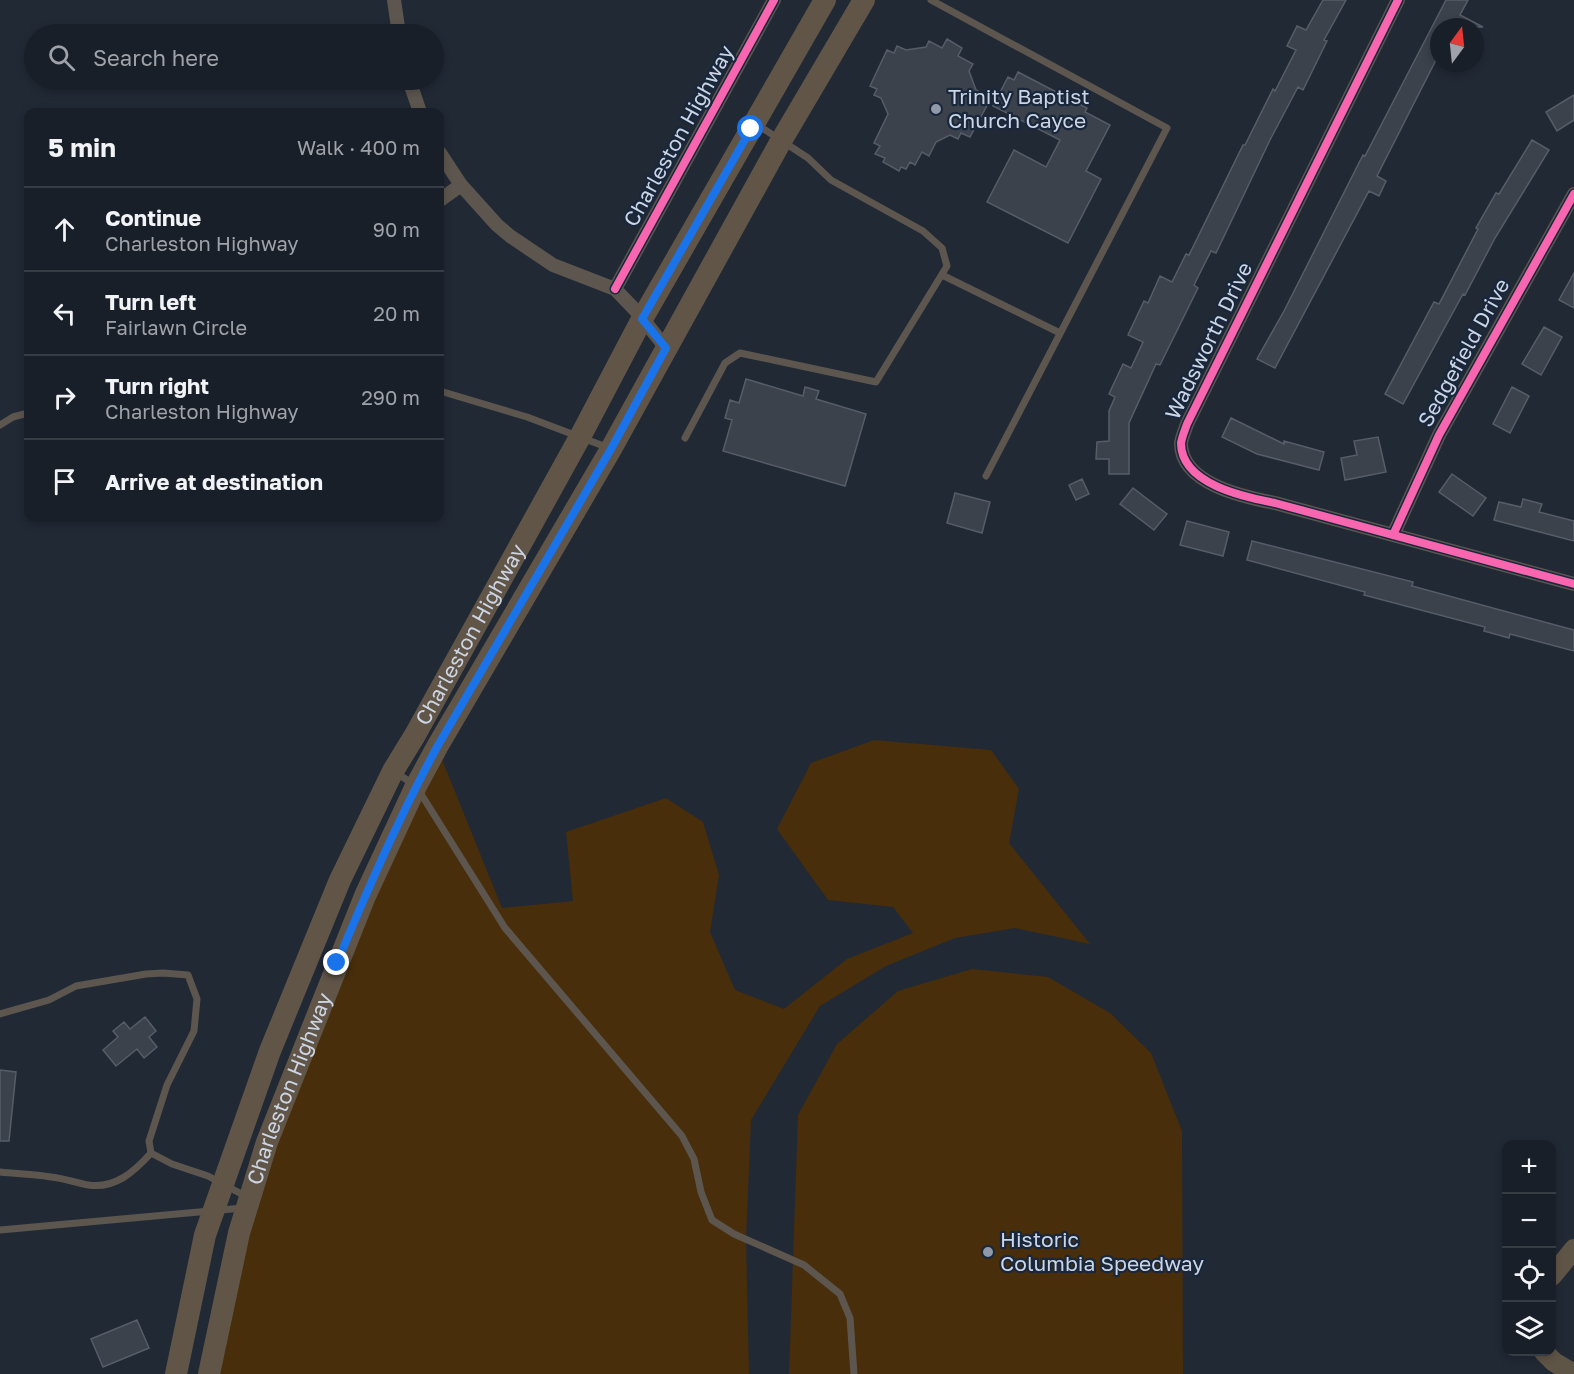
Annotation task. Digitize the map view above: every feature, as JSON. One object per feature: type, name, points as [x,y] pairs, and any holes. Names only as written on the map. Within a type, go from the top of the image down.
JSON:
[{"type":"main road","name":"Charleston Highway","points":[[176,1374],[205,1235],[270,1052],[340,880],[393,771],[580,437],[642,319],[825,0]]},
{"type":"main road","name":"Charleston Highway","points":[[209,1374],[247,1203],[267,1142],[365,896],[416,786],[611,449],[781,141],[864,0]]},
{"type":"street","points":[[394,0],[398,24]]},
{"type":"street","name":"Charleston Highway","points":[[615,289],[774,0]]},
{"type":"street","name":"Wadsworth Drive","points":[[1398,0],[1186,424],[1181,442],[1184,458],[1197,476],[1229,491],[1574,584]]},
{"type":"street","points":[[412,90],[419,108]]},
{"type":"street","points":[[444,159],[461,185],[496,225],[538,256],[586,279],[615,289],[666,348]]},
{"type":"street","points":[[444,197],[461,185]]},
{"type":"street","name":"Sedgefield Drive","points":[[1393,535],[1439,435],[1574,194]]},
{"type":"street","points":[[1556,1270],[1574,1249]]},
{"type":"street","points":[[1548,1356],[1574,1374]]},
{"type":"lane","points":[[931,0],[1167,128],[986,476]]},
{"type":"lane","points":[[685,438],[725,363],[740,353],[876,382],[947,266],[942,248],[923,231],[831,180],[808,158],[754,123]]},
{"type":"lane","points":[[942,274],[1060,333]]},
{"type":"lane","points":[[444,392],[496,407],[611,449]]},
{"type":"lane","points":[[0,425],[13,417],[24,414]]},
{"type":"lane","points":[[393,771],[416,786],[505,928],[682,1136],[694,1159],[701,1192],[711,1220],[734,1234],[804,1265],[840,1294],[850,1318],[854,1374]]},
{"type":"lane","points":[[0,1014],[49,1000],[76,986],[146,974],[188,975],[197,999],[194,1031],[167,1085],[150,1141],[151,1153],[136,1170],[109,1185],[90,1185],[53,1177],[0,1173]]},
{"type":"lane","points":[[151,1153],[172,1164],[208,1176],[247,1203]]},
{"type":"lane","points":[[0,1230],[214,1211],[247,1203]]},
{"type":"shaded area","points":[[874,740],[991,750],[1019,789],[1009,843],[1090,944],[1015,928],[955,938],[886,966],[820,1006],[751,1120],[746,1240],[749,1374],[209,1374],[239,1233],[437,747],[502,908],[573,901],[566,832],[666,798],[703,822],[719,875],[710,932],[735,990],[784,1009],[847,959],[913,933],[893,907],[828,900],[777,829],[811,763]]},
{"type":"shaded area","name":"Historic Columbia Speedway","points":[[972,969],[1048,977],[1110,1013],[1151,1053],[1182,1131],[1183,1374],[789,1374],[798,1115],[837,1044],[898,991]]},
{"type":"building","points":[[1323,0],[1346,0],[1324,40],[1327,41],[1303,90],[1298,87],[1270,140],[1216,253],[1211,251],[1194,285],[1198,288],[1160,365],[1156,364],[1129,423],[1129,474],[1109,474],[1109,459],[1096,459],[1097,442],[1109,441],[1109,411],[1115,397],[1109,394],[1123,364],[1131,368],[1143,342],[1128,335],[1144,301],[1148,303],[1160,276],[1172,282],[1186,254],[1189,255],[1243,145],[1296,50],[1287,46],[1297,26],[1306,30]]},
{"type":"building","points":[[1446,0],[1468,0],[1460,15],[1466,18],[1437,18]]},
{"type":"building","points":[[1430,31],[1430,72],[1377,176],[1386,181],[1379,196],[1369,191],[1275,368],[1257,359],[1284,311],[1363,155],[1365,156]]},
{"type":"building","name":"Trinity Baptist Church Cayce","points":[[947,39],[962,48],[958,56],[973,64],[969,71],[976,90],[991,98],[970,137],[961,133],[958,139],[950,135],[936,142],[929,156],[922,152],[915,165],[910,162],[906,169],[901,167],[899,171],[883,162],[885,158],[875,154],[880,146],[874,143],[888,114],[881,98],[874,95],[877,89],[870,86],[887,50],[894,53],[897,46],[906,50],[926,47],[929,41],[942,48]]},
{"type":"building","points":[[1018,72],[1087,108],[1085,112],[1110,125],[1086,171],[1101,179],[1068,243],[987,202],[1014,150],[1046,167],[1060,140],[993,106],[1008,77],[1014,80]]},
{"type":"building","points":[[1574,95],[1574,120],[1557,131],[1546,112]]},
{"type":"building","points":[[1532,140],[1549,150],[1495,238],[1403,404],[1385,394],[1434,302],[1439,304],[1478,229],[1476,228],[1496,193],[1499,194]]},
{"type":"building","points":[[1574,273],[1574,308],[1559,300]]},
{"type":"building","points":[[1544,327],[1562,337],[1541,375],[1522,364]]},
{"type":"building","points":[[746,379],[803,396],[805,387],[819,391],[816,399],[866,414],[845,486],[723,451],[732,420],[725,418],[730,400],[739,403]]},
{"type":"building","points":[[1512,387],[1529,396],[1510,433],[1493,424]]},
{"type":"building","points":[[1231,418],[1284,444],[1284,441],[1324,452],[1319,470],[1257,454],[1222,437]]},
{"type":"building","points":[[1378,437],[1386,472],[1345,480],[1341,458],[1357,455],[1354,441]]},
{"type":"building","points":[[1452,474],[1486,498],[1473,516],[1439,492]]},
{"type":"building","points":[[1082,479],[1089,494],[1076,500],[1069,485]]},
{"type":"building","points":[[1133,488],[1167,514],[1154,530],[1120,504]]},
{"type":"building","points":[[955,493],[990,502],[982,533],[947,523]]},
{"type":"building","points":[[1523,499],[1542,504],[1539,512],[1574,521],[1574,541],[1494,520],[1499,502],[1521,507]]},
{"type":"building","points":[[1187,521],[1229,532],[1223,556],[1180,545]]},
{"type":"building","points":[[1252,541],[1413,582],[1412,586],[1574,630],[1574,651],[1510,634],[1509,638],[1484,631],[1485,627],[1364,595],[1365,592],[1247,560]]},
{"type":"building","points":[[145,1017],[156,1031],[149,1037],[157,1047],[144,1058],[137,1049],[116,1066],[103,1050],[118,1037],[113,1031],[124,1022],[130,1029]]},
{"type":"building","points":[[0,1070],[16,1072],[9,1141],[0,1141]]},
{"type":"building","points":[[137,1320],[149,1348],[103,1367],[91,1339]]},
{"type":"cycle path","points":[[615,289],[774,0]]},
{"type":"cycle path","points":[[1398,0],[1187,424],[1181,443],[1184,457],[1191,469],[1203,478],[1216,486],[1247,497],[1574,584]]},
{"type":"cycle path","points":[[1393,535],[1439,435],[1574,194]]},
{"type":"place","name":"Trinity Baptist Church Cayce","points":[[936,109]]},
{"type":"place","name":"Historic Columbia Speedway","points":[[988,1252]]},
{"type":"route","points":[[337,963],[416,786],[611,449],[666,348],[642,319],[751,129]]}]
